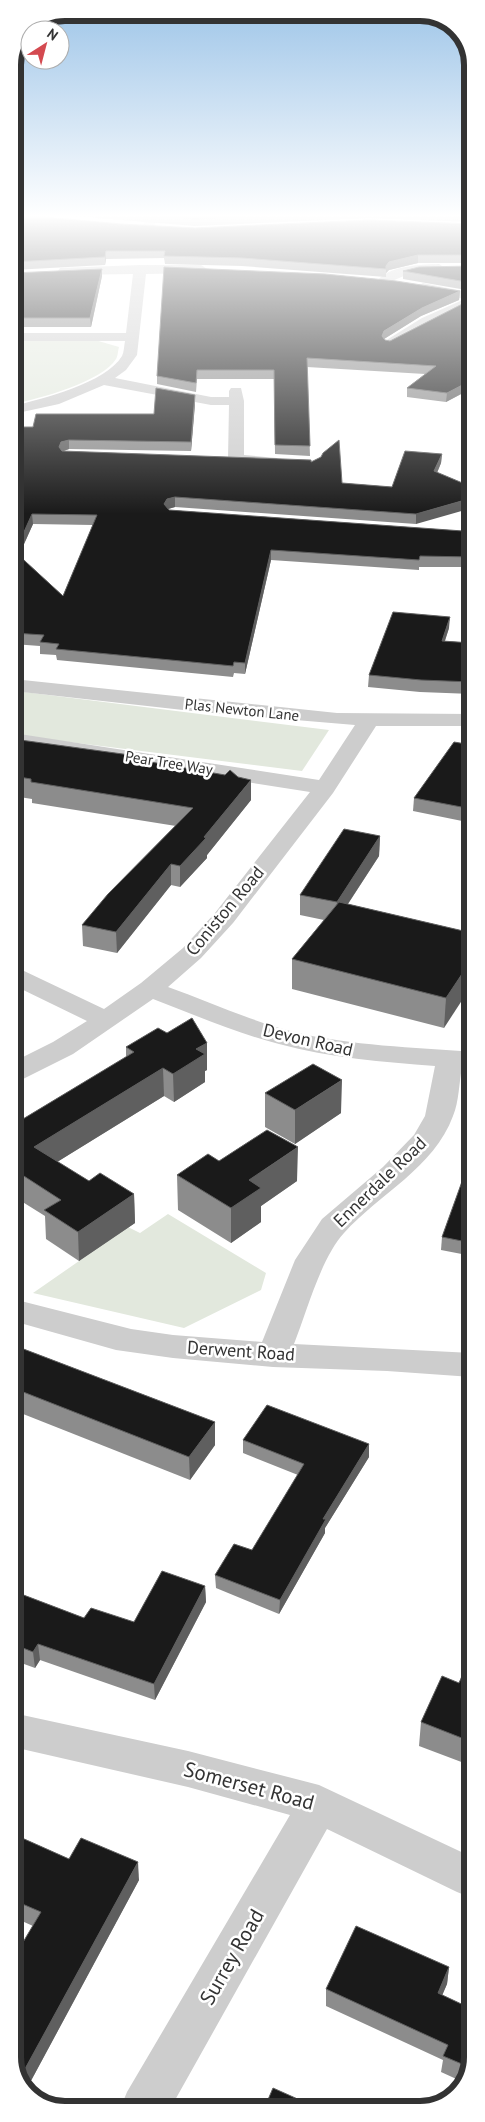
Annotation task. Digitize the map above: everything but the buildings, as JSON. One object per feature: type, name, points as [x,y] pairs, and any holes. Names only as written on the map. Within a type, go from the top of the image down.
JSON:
[{"type":"street","points":[[21,408],[54,401],[103,380],[121,367],[130,355],[135,315]]},
{"type":"street","points":[[390,344],[427,321],[441,315]]},
{"type":"street","points":[[21,337],[132,336]]},
{"type":"street","points":[[103,380],[211,401],[237,396],[236,460]]},
{"type":"street","points":[[216,459],[287,462]]},
{"type":"street","name":"Plas Newton Lane","points":[[21,686],[337,719],[464,720]]},
{"type":"street","name":"Coniston Road","points":[[21,1069],[63,1048],[106,1020],[150,989],[192,953],[224,918],[325,788],[369,720]]},
{"type":"street","name":"Pear Tree Way","points":[[21,740],[325,788]]},
{"type":"street","points":[[21,979],[106,1020]]},
{"type":"street","name":"Devon Road","points":[[150,989],[255,1028],[291,1039],[363,1053],[461,1060]]},
{"type":"street","name":"Ennerdale Road","points":[[273,1356],[311,1260],[333,1226],[393,1174],[426,1140],[439,1116],[461,1060]]},
{"type":"street","name":"Derwent Road","points":[[21,1312],[129,1340],[200,1350],[273,1356],[406,1359],[464,1364]]},
{"type":"street","name":"Somerset Road","points":[[21,1732],[188,1769],[319,1804],[464,1874]]},
{"type":"street","name":"Surrey Road","points":[[149,2101],[319,1804]]},
{"type":"shaded area","points":[[21,340],[95,340],[119,347],[116,359],[98,375],[69,388],[21,402]]},
{"type":"shaded area","points":[[21,692],[329,730],[302,771],[21,736]]},
{"type":"shaded area","points":[[168,1214],[266,1273],[261,1290],[184,1328],[33,1293],[128,1227],[140,1233]]}]
